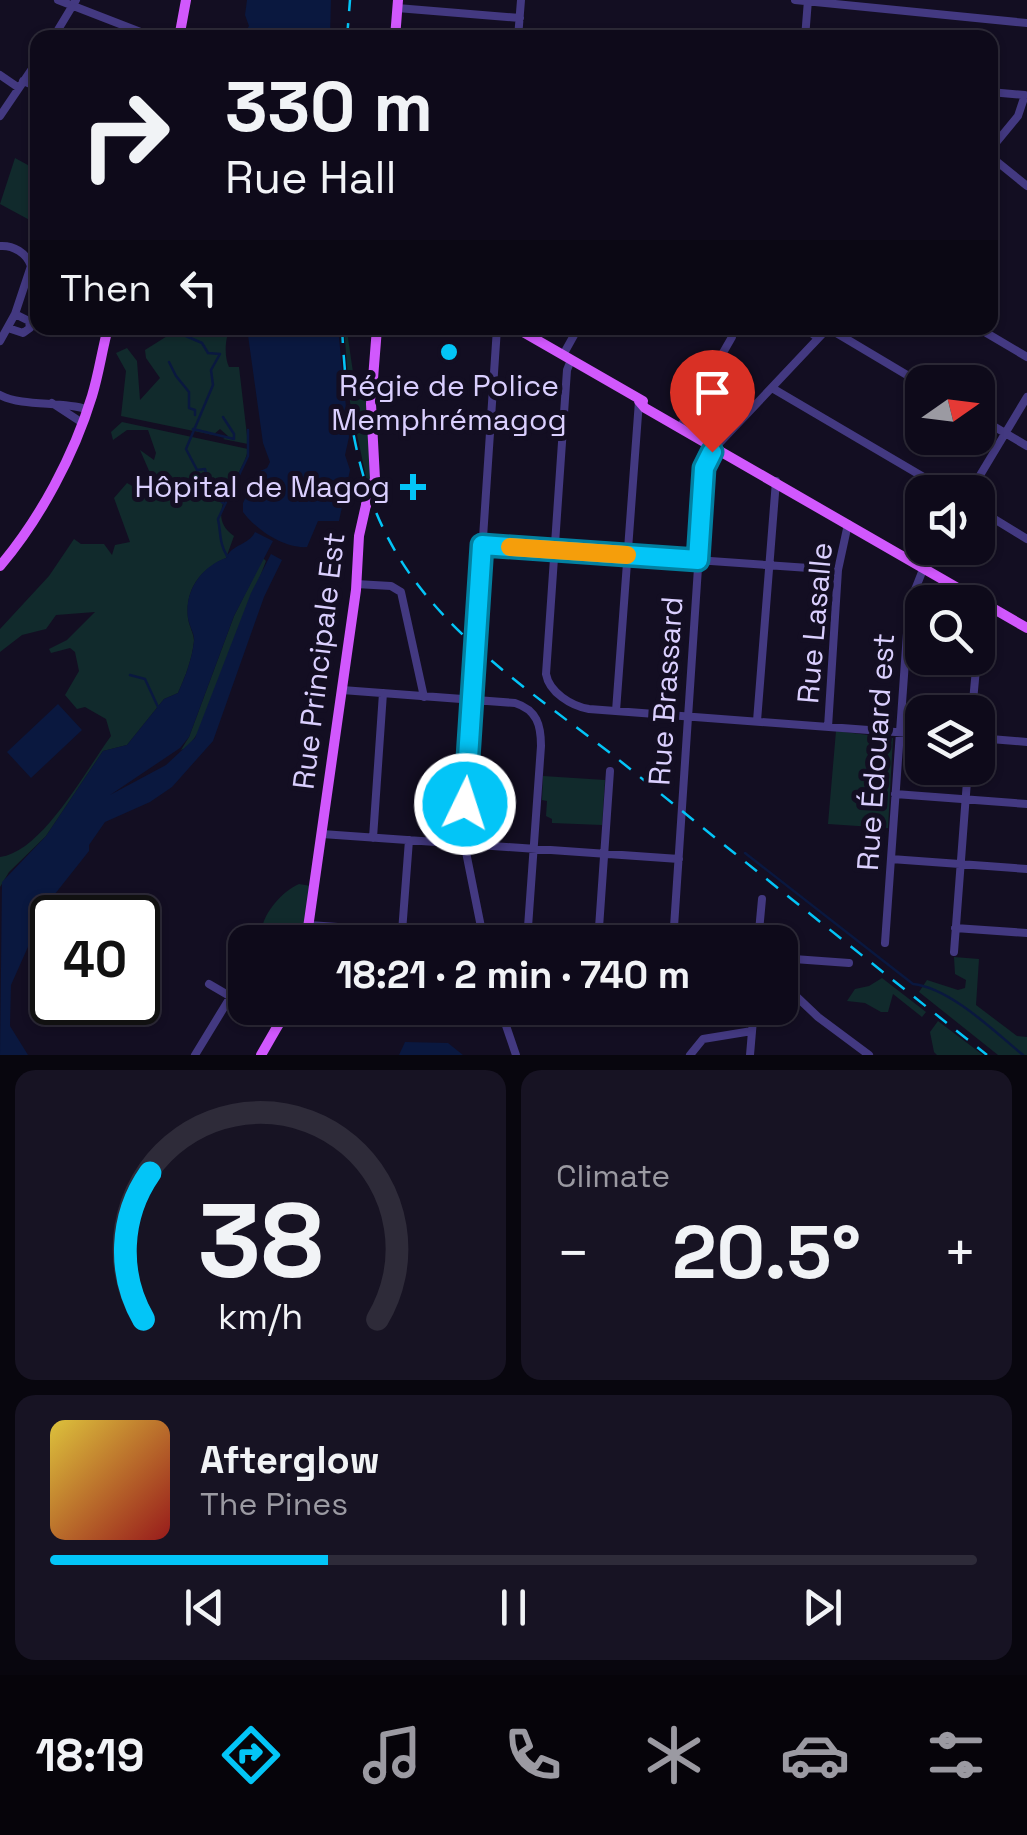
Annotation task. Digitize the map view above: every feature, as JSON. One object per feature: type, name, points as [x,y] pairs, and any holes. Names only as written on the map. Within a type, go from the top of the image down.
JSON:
[{"type":"main road","points":[[180,30],[186,0]]},
{"type":"main road","points":[[395,30],[397,4]]},
{"type":"main road","points":[[0,566],[50,491],[91,402],[106,335]]},
{"type":"main road","name":"Rue Principale Est","points":[[308,925],[356,584],[359,536],[375,478],[372,404],[377,335]]},
{"type":"main road","points":[[528,335],[645,408],[925,569],[945,585]]},
{"type":"main road","points":[[995,614],[1027,632]]},
{"type":"main road","points":[[261,1055],[279,1026]]},
{"type":"street","points":[[58,0],[137,30]]},
{"type":"street","points":[[519,30],[521,0]]},
{"type":"street","points":[[795,0],[1027,24]]},
{"type":"street","points":[[806,30],[808,1]]},
{"type":"street","points":[[58,30],[74,4]]},
{"type":"street","points":[[397,4],[520,18]]},
{"type":"street","points":[[0,116],[30,71]]},
{"type":"street","points":[[0,75],[30,86]]},
{"type":"street","points":[[998,93],[1026,95],[1015,120],[998,142]]},
{"type":"street","points":[[998,160],[1027,186]]},
{"type":"street","points":[[0,246],[13,248],[30,262],[30,273],[15,314],[3,334]]},
{"type":"street","points":[[3,334],[30,328],[28,321],[15,314]]},
{"type":"street","points":[[480,925],[463,846],[497,335]]},
{"type":"street","points":[[575,335],[567,358],[546,679],[576,706],[905,733]]},
{"type":"street","points":[[681,426],[728,335]]},
{"type":"street","points":[[814,335],[818,338]]},
{"type":"street","points":[[716,446],[821,335]]},
{"type":"street","points":[[840,335],[905,374]]},
{"type":"street","points":[[990,335],[1027,357]]},
{"type":"street","points":[[772,388],[920,475]]},
{"type":"street","points":[[0,396],[86,409]]},
{"type":"street","points":[[980,475],[1027,398]]},
{"type":"street","points":[[616,711],[639,401]]},
{"type":"street","points":[[52,402],[81,422]]},
{"type":"street","points":[[995,427],[1027,446]]},
{"type":"street","name":"Rue Brassard","points":[[674,925],[704,468],[716,446]]},
{"type":"street","points":[[757,721],[776,481]]},
{"type":"street","points":[[995,520],[1027,539]]},
{"type":"street","name":"Rue Lasalle","points":[[828,727],[838,570],[848,524]]},
{"type":"street","points":[[482,545],[838,570]]},
{"type":"street","name":"Rue Édouard est","points":[[885,943],[910,602],[928,565]]},
{"type":"street","points":[[356,584],[391,586],[400,592],[424,697]]},
{"type":"street","points":[[342,690],[519,704],[533,713],[540,724],[527,925]]},
{"type":"street","points":[[373,838],[382,694]]},
{"type":"street","points":[[995,739],[1027,742]]},
{"type":"street","points":[[599,925],[610,771]]},
{"type":"street","points":[[954,952],[966,785]]},
{"type":"street","points":[[895,794],[1027,804]]},
{"type":"street","points":[[322,834],[678,859]]},
{"type":"street","points":[[403,925],[409,840]]},
{"type":"street","points":[[890,859],[1027,869]]},
{"type":"street","points":[[760,925],[762,899]]},
{"type":"street","points":[[956,928],[1027,933]]},
{"type":"street","points":[[798,959],[849,963]]},
{"type":"street","points":[[210,984],[228,995]]},
{"type":"street","points":[[194,1055],[228,999]]},
{"type":"street","points":[[798,999],[868,1055]]},
{"type":"street","points":[[506,1025],[516,1055]]},
{"type":"street","points":[[750,1055],[753,1025]]},
{"type":"street","points":[[690,1055],[704,1039],[752,1031]]},
{"type":"green space","points":[[15,158],[30,166],[30,220],[0,204]]},
{"type":"green space","points":[[169,335],[236,335],[227,337],[226,356],[229,367],[239,367],[248,444],[223,439],[228,436],[220,429],[213,435],[121,416],[126,371],[116,353],[127,348],[137,361],[140,400],[160,378],[145,350]]},
{"type":"green space","points":[[345,335],[349,335],[354,379],[367,380],[372,472],[368,486],[350,402]]},
{"type":"green space","points":[[122,422],[248,449],[222,506],[225,527],[234,536],[226,558],[202,574],[192,589],[188,618],[194,641],[178,693],[164,699],[127,745],[103,751],[46,836],[9,872],[0,887],[0,857],[16,852],[47,825],[111,736],[106,719],[85,707],[77,709],[65,695],[79,671],[75,652],[70,648],[51,653],[49,649],[67,640],[95,612],[56,615],[46,629],[22,635],[0,652],[0,629],[49,576],[74,539],[81,544],[104,544],[112,555],[115,545],[130,542],[114,498],[127,483],[148,495],[165,498],[140,450],[154,460],[156,453],[148,430],[127,430],[113,440],[111,432]]},
{"type":"green space","points":[[263,558],[266,561],[202,727],[188,747],[181,750],[234,616]]},
{"type":"green space","points":[[836,731],[893,738],[888,828],[828,824]]},
{"type":"green space","points":[[543,776],[605,780],[602,825],[552,823],[546,816],[547,801],[542,800]]},
{"type":"green space","points":[[299,884],[311,886],[304,925],[263,925],[270,909]]},
{"type":"green space","points":[[954,957],[979,959],[976,1005],[1017,1036],[1027,1037],[1027,1055],[998,1055],[919,992],[927,980],[958,990],[965,988],[966,980],[955,974]]},
{"type":"green space","points":[[882,978],[926,1012],[922,1017],[893,994],[888,1012],[847,1001],[855,989]]},
{"type":"green space","points":[[938,1021],[983,1055],[937,1055],[930,1032]]},
{"type":"water","points":[[247,0],[331,0],[330,30],[246,30]]},
{"type":"water","points":[[248,335],[339,335],[349,437],[345,455],[350,470],[339,521],[318,521],[307,547],[272,537],[243,512],[243,503],[258,472],[270,462],[263,443]]},
{"type":"water","points":[[255,532],[273,541],[234,616],[189,737],[180,748],[110,795],[166,765],[195,738],[251,593],[271,554],[282,560],[264,597],[213,741],[172,787],[150,802],[105,822],[89,851],[54,895],[30,895],[30,942],[11,985],[10,1026],[28,1055],[0,1055],[2,882],[46,836],[103,751],[127,745],[164,699],[178,693],[194,641],[188,608],[192,589],[202,573]]},
{"type":"water","points":[[58,704],[82,730],[31,778],[7,752]]},
{"type":"water","points":[[405,1042],[448,1043],[463,1055],[399,1055]]},
{"type":"waterway","points":[[184,335],[202,343],[208,353],[220,354],[211,370],[213,385],[186,449],[197,470],[205,469],[207,477],[214,481],[216,497],[223,503]]},
{"type":"waterway","points":[[169,362],[189,392],[189,408],[195,410],[195,415]]},
{"type":"waterway","points":[[193,429],[234,439],[223,417]]},
{"type":"waterway","points":[[227,556],[218,519],[248,456],[248,430]]},
{"type":"waterway","points":[[130,675],[145,679],[158,707]]},
{"type":"waterway","points":[[745,853],[913,984],[956,1002],[1023,1055]]},
{"type":"railway","points":[[348,30],[350,0]]},
{"type":"railway","points":[[343,335],[350,416],[372,501],[397,554],[442,614],[498,666],[987,1055]]},
{"type":"slow traffic","points":[[510,547],[627,555]]},
{"type":"place","name":"Régie de Police Memphrémagog","points":[[449,352]]},
{"type":"place","name":"Hôpital de Magog","points":[[413,487]]},
{"type":"route","points":[[465,804],[482,545],[698,560],[704,468],[712,452]]}]
